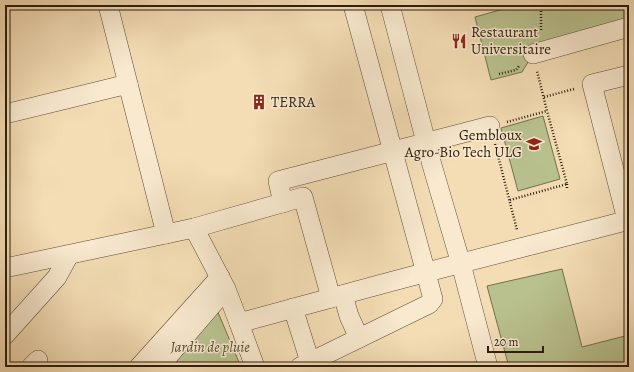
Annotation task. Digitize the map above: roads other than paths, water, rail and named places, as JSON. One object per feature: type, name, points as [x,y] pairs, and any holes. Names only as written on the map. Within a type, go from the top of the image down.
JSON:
[{"type":"street","points":[[108,5],[166,234]]},
{"type":"street","points":[[292,308],[305,365],[429,304],[433,299],[394,151],[353,5]]},
{"type":"street","points":[[390,5],[488,367]]},
{"type":"street","points":[[533,54],[629,27]]},
{"type":"street","points":[[238,323],[425,272],[628,220],[621,164],[592,84],[629,75]]},
{"type":"street","points":[[5,114],[128,84]]},
{"type":"street","points":[[283,203],[278,181],[490,126]]},
{"type":"street","points":[[5,268],[194,228],[303,197],[337,297],[349,316],[359,338]]},
{"type":"street","points":[[194,228],[223,283],[256,367]]},
{"type":"street","points":[[5,335],[57,277],[69,255]]},
{"type":"street","points":[[139,367],[223,283]]},
{"type":"street","points":[[159,367],[223,283]]},
{"type":"place","name":"Restaurant Universitaire","points":[[459,41]]},
{"type":"place","name":"TERRA","points":[[259,102]]},
{"type":"place","name":"Gembloux Agro-Bio Tech ULG","points":[[534,144]]},
{"type":"park label","name":"Jardin de pluie","points":[[210,347]]}]
